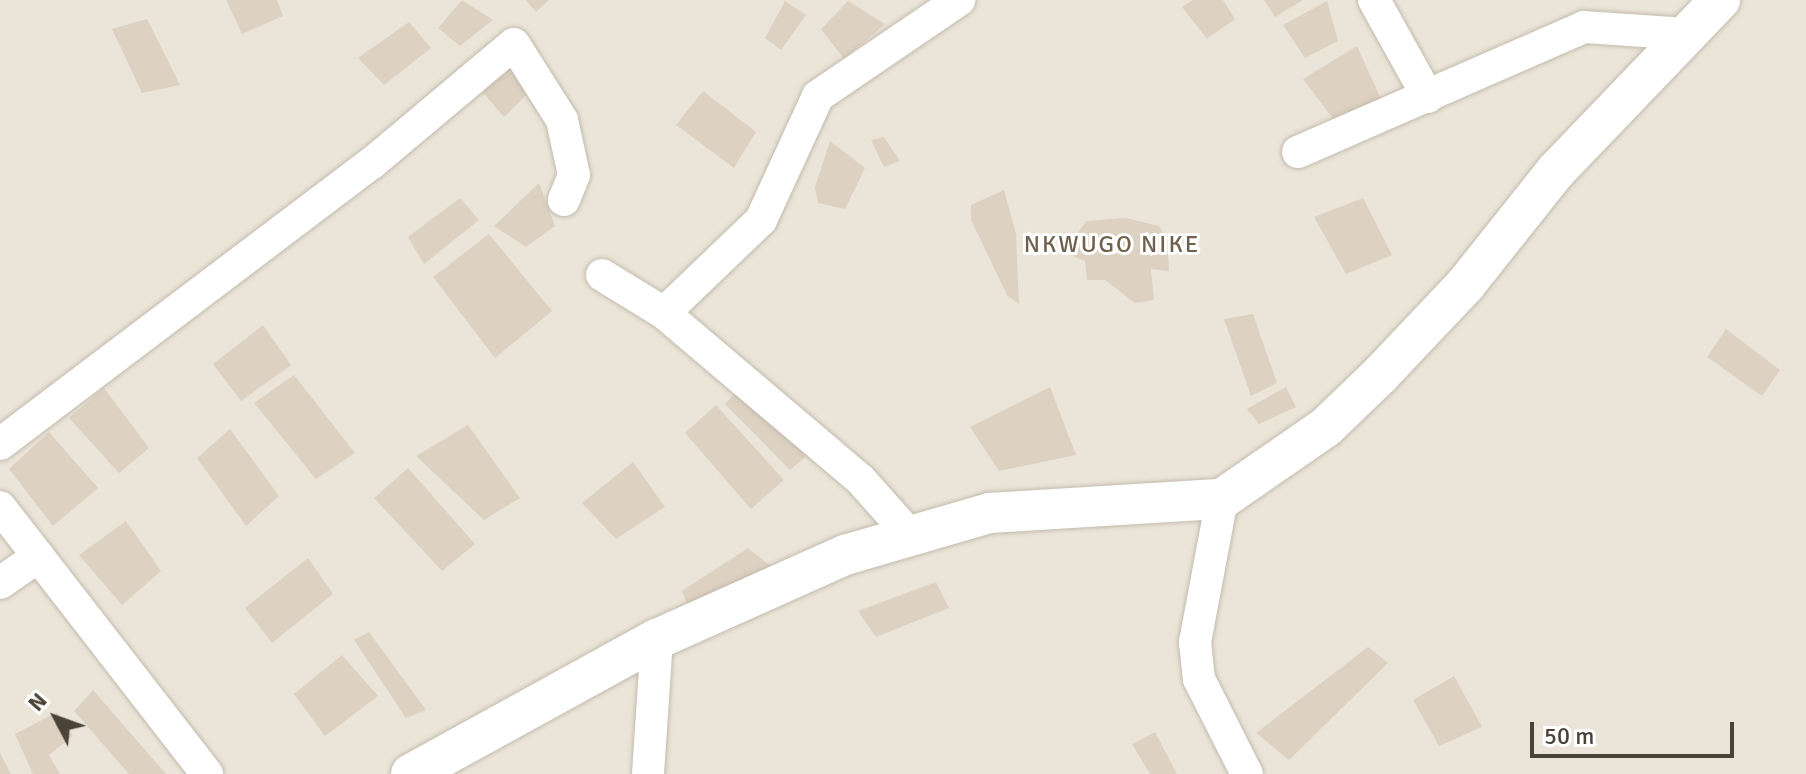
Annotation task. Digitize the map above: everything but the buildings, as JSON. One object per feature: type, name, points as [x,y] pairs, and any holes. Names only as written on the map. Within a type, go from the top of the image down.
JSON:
[{"type":"street","points":[[664,313],[761,220],[818,96],[959,0]]},
{"type":"street","points":[[1374,0],[1428,97]]},
{"type":"street","points":[[411,774],[657,639],[787,579],[909,534],[990,513],[1222,499],[1326,427],[1380,375],[1720,0]]},
{"type":"street","points":[[1298,152],[1584,27],[1686,34]]},
{"type":"street","points":[[0,444],[372,163],[514,44],[562,120],[574,175],[564,200]]},
{"type":"street","points":[[602,275],[664,313],[861,480],[909,534]]},
{"type":"street","points":[[1222,499],[1195,642],[1199,679],[1247,774]]},
{"type":"street","points":[[0,507],[207,774]]},
{"type":"street","points":[[0,583],[39,556]]},
{"type":"street","points":[[648,774],[657,639]]},
{"type":"shaded area","points":[[0,0],[1806,0],[1806,774],[0,774]]},
{"type":"district","name":"NKWUGO NIKE","points":[[1112,245]]}]
